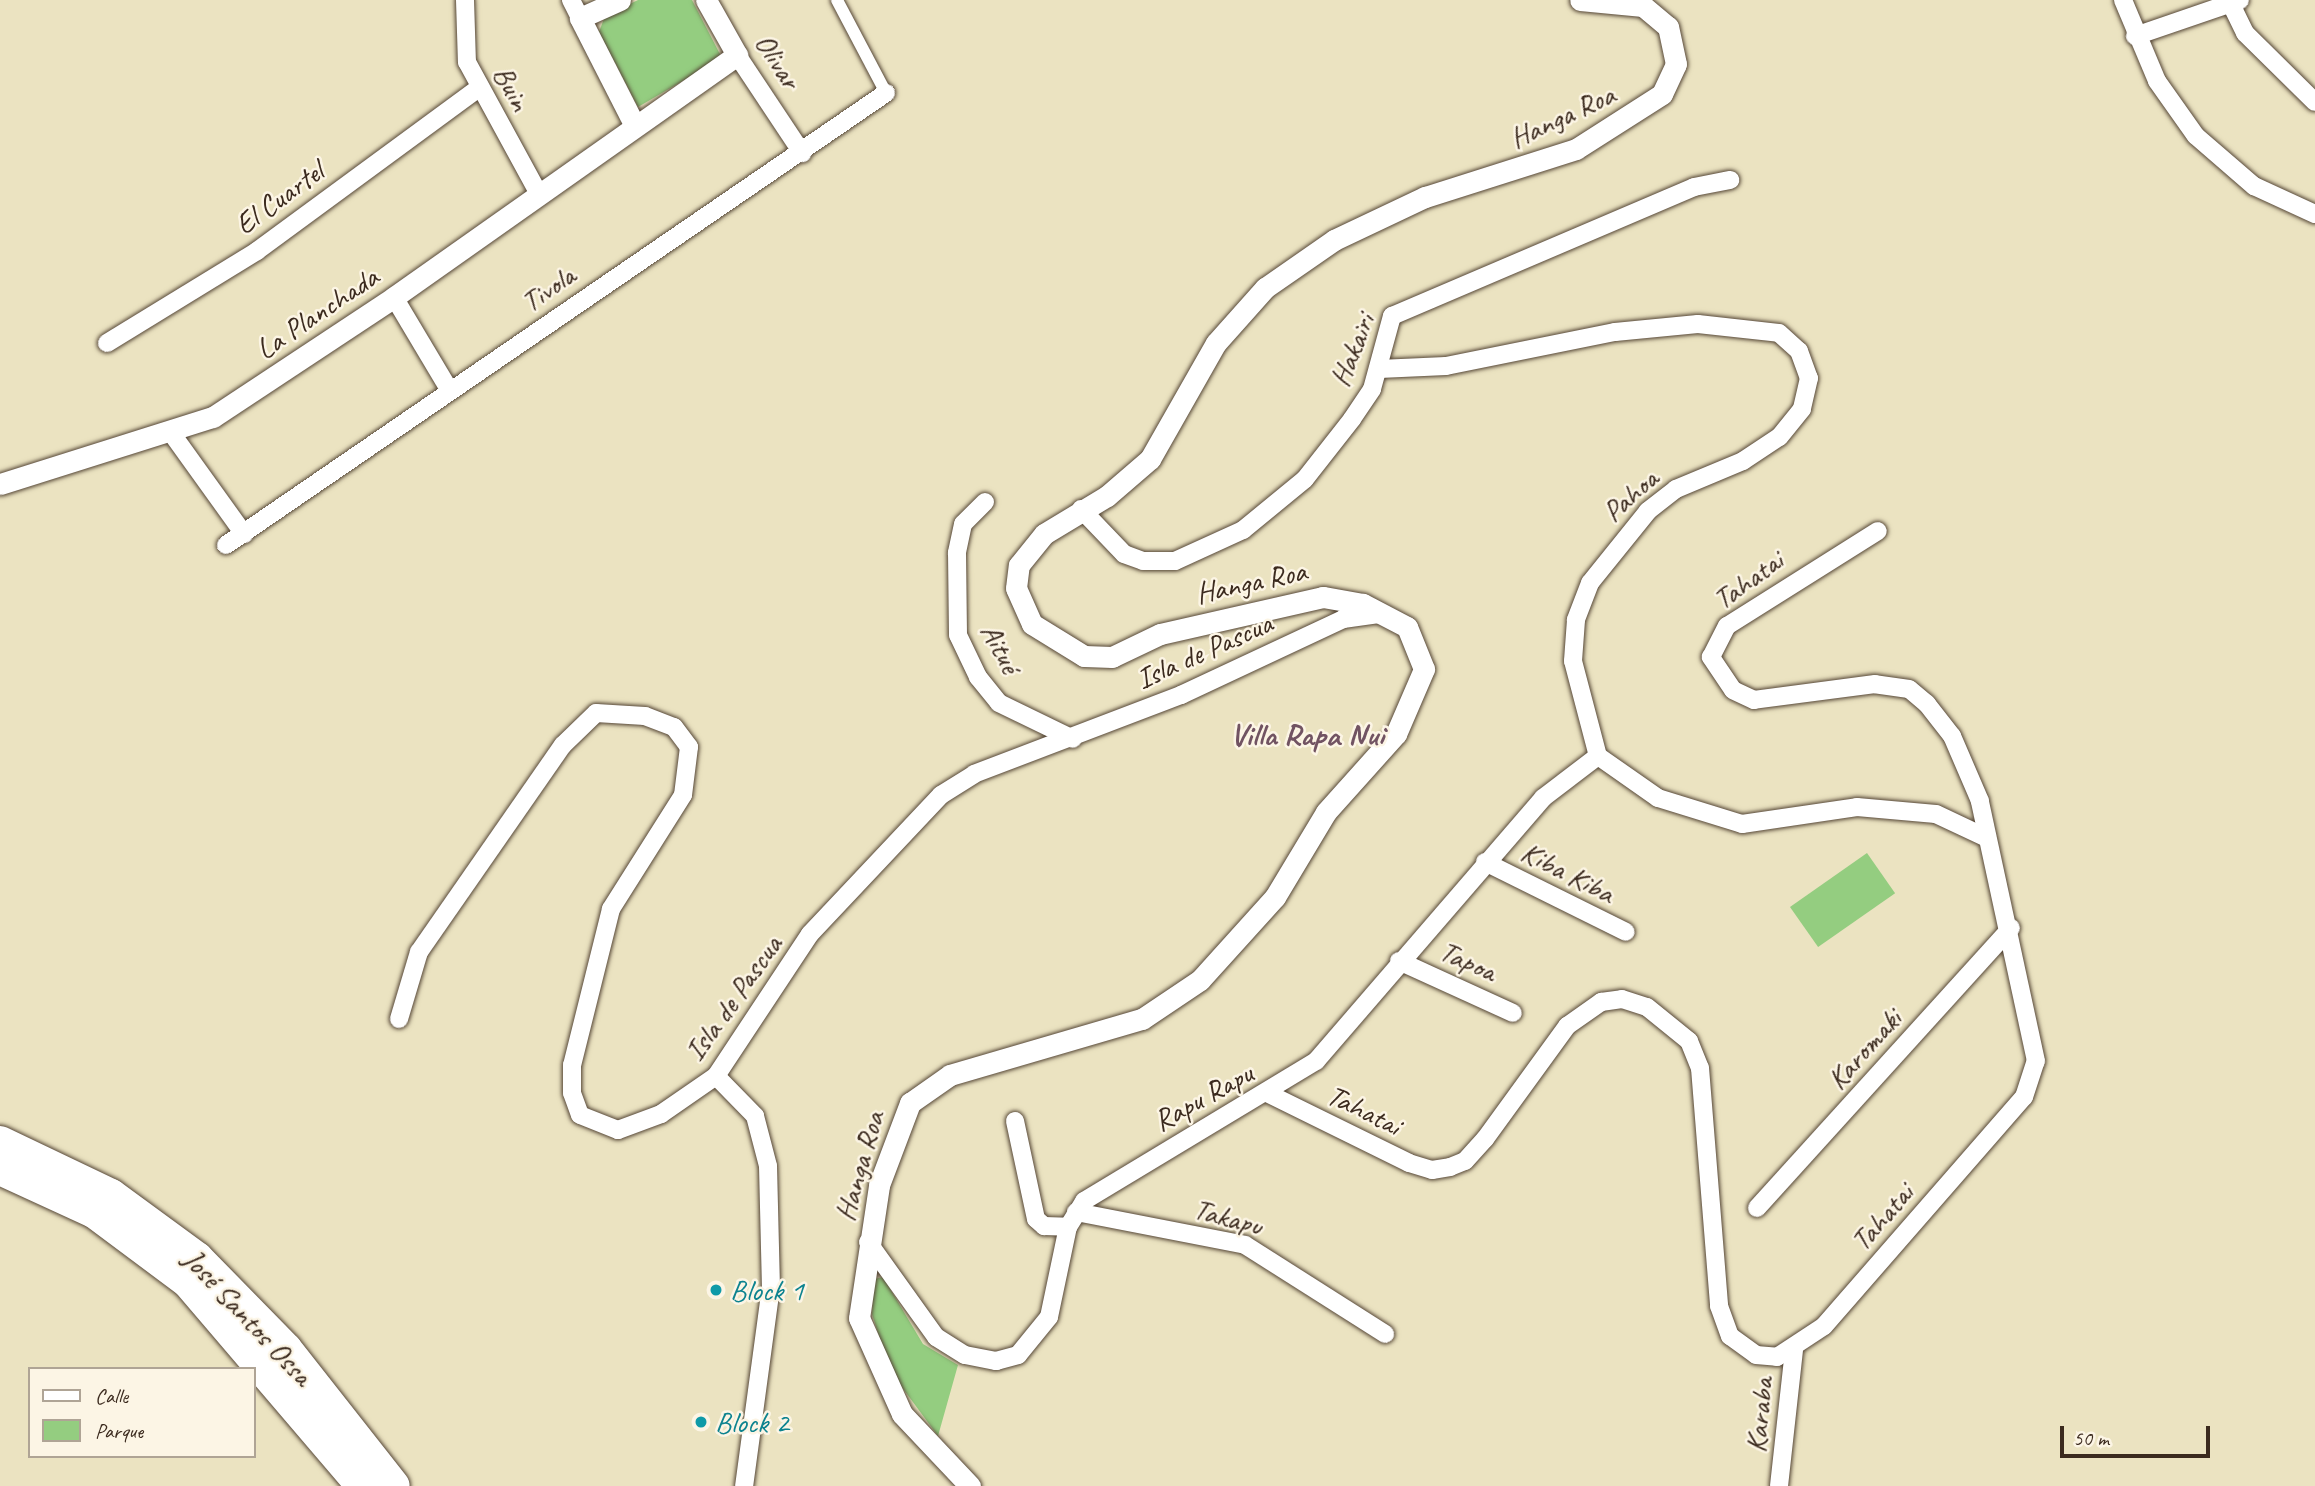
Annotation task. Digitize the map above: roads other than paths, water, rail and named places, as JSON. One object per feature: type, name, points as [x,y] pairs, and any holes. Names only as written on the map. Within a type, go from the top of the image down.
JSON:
[{"type":"highway","name":"José Santos Ossa","points":[[0,1142],[111,1195],[197,1258],[286,1349],[394,1486]]},
{"type":"highway","name":"José Santos Ossa","points":[[0,1169],[94,1212],[188,1282],[362,1486]]},
{"type":"street","name":"Buin","points":[[465,0],[467,62],[479,89],[539,194]]},
{"type":"street","points":[[620,0],[576,9],[635,126]]},
{"type":"street","name":"Olivar","points":[[706,0],[737,55],[802,153]]},
{"type":"street","points":[[837,0],[886,93]]},
{"type":"street","name":"Hanga Roa","points":[[970,1486],[918,1435],[877,1370],[859,1318],[868,1242],[896,1130],[926,1086],[1142,1019],[1200,980],[1275,897],[1326,812],[1396,734],[1413,702],[1424,669],[1417,642],[1407,627],[1363,604],[1323,597],[1160,634],[1112,657],[1084,656],[1032,624],[1016,588],[1029,547],[1081,509],[1107,496],[1150,459],[1216,343],[1265,288],[1334,240],[1424,198],[1576,149],[1662,94],[1676,64],[1668,27],[1643,6],[1580,0]]},
{"type":"street","points":[[2123,0],[2136,36],[2175,107],[2220,160],[2264,192],[2315,214]]},
{"type":"street","points":[[2136,36],[2233,1],[2245,33],[2315,102]]},
{"type":"street","name":"La Planchada","points":[[0,484],[213,417],[394,297],[737,55]]},
{"type":"street","name":"El Cuartel","points":[[107,343],[257,251],[479,89]]},
{"type":"street","name":"Tivola","points":[[226,545],[886,93]]},
{"type":"street","name":"Hakairi","points":[[1081,509],[1124,554],[1143,561],[1175,561],[1243,530],[1305,479],[1352,419],[1379,369],[1385,329],[1408,305],[1694,187],[1730,180]]},
{"type":"street","points":[[394,297],[450,391]]},
{"type":"street","name":"Pahoa","points":[[1379,369],[1446,366],[1615,332],[1698,324],[1779,333],[1799,351],[1809,378],[1804,399],[1779,436],[1743,461],[1676,489],[1647,511],[1590,583],[1577,620],[1573,661],[1598,756]]},
{"type":"street","points":[[170,430],[244,534]]},
{"type":"street","name":"Aitué","points":[[985,502],[963,524],[957,553],[958,635],[978,677],[999,703],[1073,739]]},
{"type":"street","name":"Tahatai","points":[[1269,1094],[1409,1163],[1432,1170],[1450,1167],[1465,1161],[1485,1139],[1567,1026],[1601,1002],[1622,999],[1647,1007],[1689,1041],[1700,1068],[1719,1306],[1730,1336],[1756,1355],[1794,1350],[1824,1326],[2024,1097],[2036,1061],[2011,928],[1980,801],[1952,736],[1909,689],[1875,684],[1754,700],[1733,690],[1711,657],[1727,625],[1878,531]]},
{"type":"street","name":"Isla de Pascua","points":[[399,1019],[419,952],[563,745],[596,713],[626,710],[674,727],[689,747],[683,795],[611,909],[572,1066],[572,1093],[580,1115],[618,1130],[661,1114],[716,1076],[810,934],[941,795],[974,774],[1073,739],[1343,620],[1379,614]]},
{"type":"street","points":[[1598,756],[1658,798],[1742,824],[1857,807],[1936,814],[1987,838]]},
{"type":"street","name":"Rapu Rapu","points":[[1072,1219],[1136,1166],[1269,1094],[1316,1061],[1399,961],[1543,798],[1598,756]]},
{"type":"street","name":"Kiba Kiba","points":[[1485,862],[1626,932]]},
{"type":"street","name":"Karomaki","points":[[1757,1208],[2011,928]]},
{"type":"street","name":"Tapoa","points":[[1399,961],[1513,1013]]},
{"type":"street","points":[[716,1076],[755,1116],[768,1166],[771,1287],[744,1486]]},
{"type":"street","name":"Takapu","points":[[1015,1121],[1036,1219],[1044,1226],[1072,1219],[1245,1245],[1385,1334]]},
{"type":"street","points":[[868,1242],[936,1337],[965,1355],[996,1361],[1035,1340],[1049,1317],[1072,1219]]},
{"type":"street","name":"Karaba","points":[[1779,1486],[1794,1350]]},
{"type":"place","name":"Block 1","points":[[716,1290]]},
{"type":"place","name":"Block 2","points":[[701,1422]]},
{"type":"district","name":"Villa Rapa Nui","points":[[1307,735]]}]
